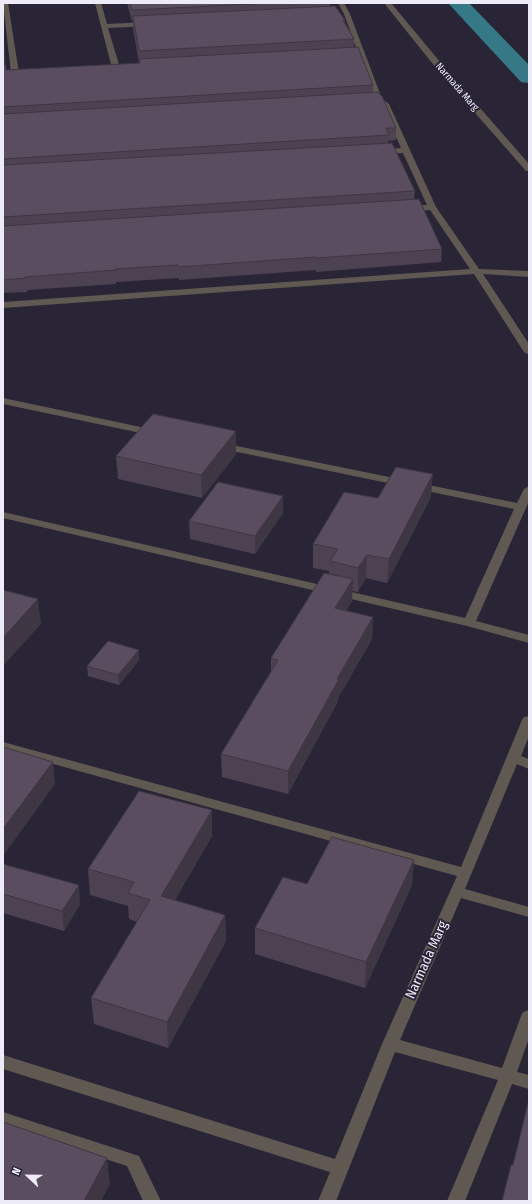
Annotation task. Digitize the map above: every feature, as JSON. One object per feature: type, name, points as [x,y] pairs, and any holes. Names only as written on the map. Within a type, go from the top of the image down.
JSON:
[{"type":"street","points":[[4,3],[6,31],[16,73]]},
{"type":"street","points":[[98,3],[106,26],[116,68]]},
{"type":"street","points":[[341,3],[343,14],[375,100],[385,104],[432,207],[498,302],[529,352]]},
{"type":"street","name":"Narmada Marg","points":[[387,3],[443,71],[529,170]]},
{"type":"street","points":[[106,26],[152,23]]},
{"type":"street","points":[[367,152],[407,150]]},
{"type":"street","points":[[400,209],[432,207]]},
{"type":"street","points":[[3,305],[476,270],[529,274]]},
{"type":"street","points":[[3,401],[169,436]]},
{"type":"street","points":[[208,444],[520,508]]},
{"type":"street","points":[[469,623],[529,489]]},
{"type":"street","points":[[3,515],[469,623],[529,639]]},
{"type":"street","name":"Narmada Marg","points":[[328,1201],[390,1044],[457,892],[529,720]]},
{"type":"street","points":[[3,746],[465,873]]},
{"type":"street","points":[[514,758],[529,764]]},
{"type":"street","points":[[457,892],[529,912]]},
{"type":"street","points":[[456,1201],[508,1075],[529,1016]]},
{"type":"street","points":[[390,1044],[508,1075],[529,1082]]},
{"type":"street","points":[[3,1062],[341,1168]]},
{"type":"street","points":[[3,1119],[133,1161],[153,1200],[152,1201]]},
{"type":"building","points":[[130,3],[271,3],[132,10]]},
{"type":"building","points":[[335,6],[345,20],[343,20],[354,39],[139,51],[133,16]]},
{"type":"building","points":[[3,34],[5,59],[3,59]]},
{"type":"building","points":[[358,47],[373,85],[3,107],[3,65],[6,66],[6,70],[140,63],[140,59]]},
{"type":"building","points":[[377,92],[382,96],[396,128],[386,128],[389,135],[3,159],[3,114]]},
{"type":"building","points":[[392,143],[415,191],[3,217],[3,165]]},
{"type":"building","points":[[419,199],[442,249],[179,267],[178,265],[115,269],[116,270],[3,280],[3,226]]},
{"type":"building","points":[[153,414],[236,431],[201,475],[116,456]]},
{"type":"building","points":[[396,467],[433,474],[389,559],[367,555],[358,568],[330,561],[338,549],[313,544],[344,492],[378,498]]},
{"type":"building","points":[[218,482],[283,496],[255,536],[189,521]]},
{"type":"building","points":[[324,573],[353,579],[335,608],[373,617],[337,679],[339,679],[288,771],[221,754],[278,660],[271,658]]},
{"type":"building","points":[[3,590],[38,599],[3,638]]},
{"type":"building","points":[[108,641],[139,650],[118,675],[87,666]]},
{"type":"building","points":[[3,747],[53,762],[3,829]]},
{"type":"building","points":[[139,791],[212,810],[161,896],[225,915],[167,1022],[91,998],[150,900],[128,893],[134,882],[88,869]]},
{"type":"building","points":[[332,837],[414,860],[366,962],[255,928],[283,877],[307,884]]},
{"type":"building","points":[[3,864],[79,885],[62,911],[3,894]]},
{"type":"building","points":[[529,1099],[529,1201],[502,1201],[511,1165],[513,1165]]},
{"type":"building","points":[[3,1122],[107,1158],[84,1201],[3,1201]]},
{"type":"waterway","points":[[458,3],[529,77]]}]
